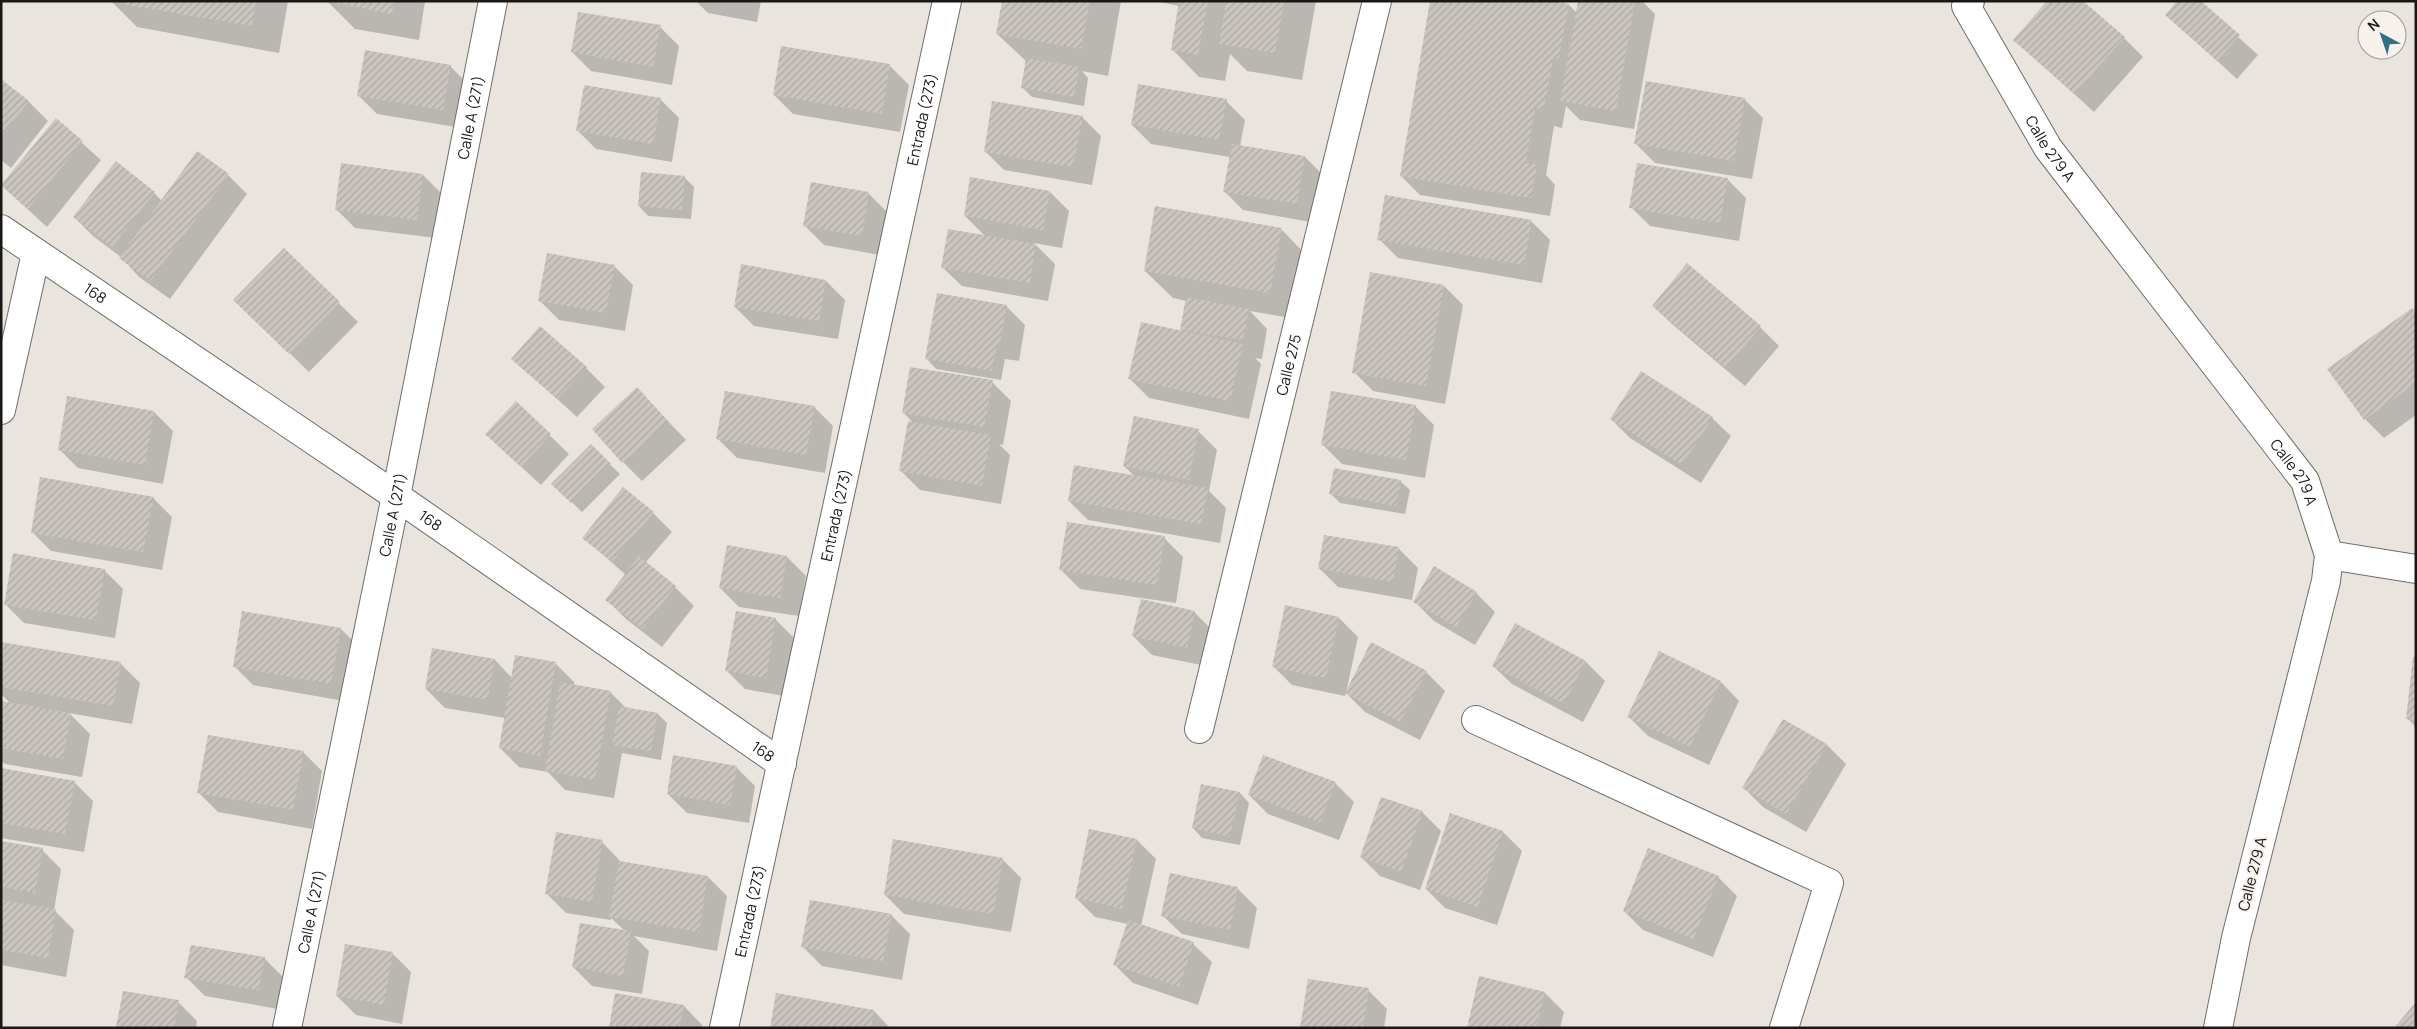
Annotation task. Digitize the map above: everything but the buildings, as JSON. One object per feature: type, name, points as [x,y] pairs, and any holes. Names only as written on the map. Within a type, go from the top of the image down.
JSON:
[{"type":"street","name":"Calle A (271)","points":[[288,1028],[396,496],[493,1]]},
{"type":"street","name":"Entrada (273)","points":[[724,1028],[947,1]]},
{"type":"street","name":"Calle 275","points":[[1199,728],[1377,1]]},
{"type":"street","name":"Calle 279 A","points":[[1961,3],[2048,148],[2305,482],[2329,555],[2326,581],[2236,938],[2218,1028]]},
{"type":"street","name":"168","points":[[1,229],[396,496],[782,764]]},
{"type":"street","points":[[1,410],[36,253]]},
{"type":"street","points":[[2329,555],[2416,569]]},
{"type":"street","points":[[1476,720],[1829,883],[1784,1028]]}]
